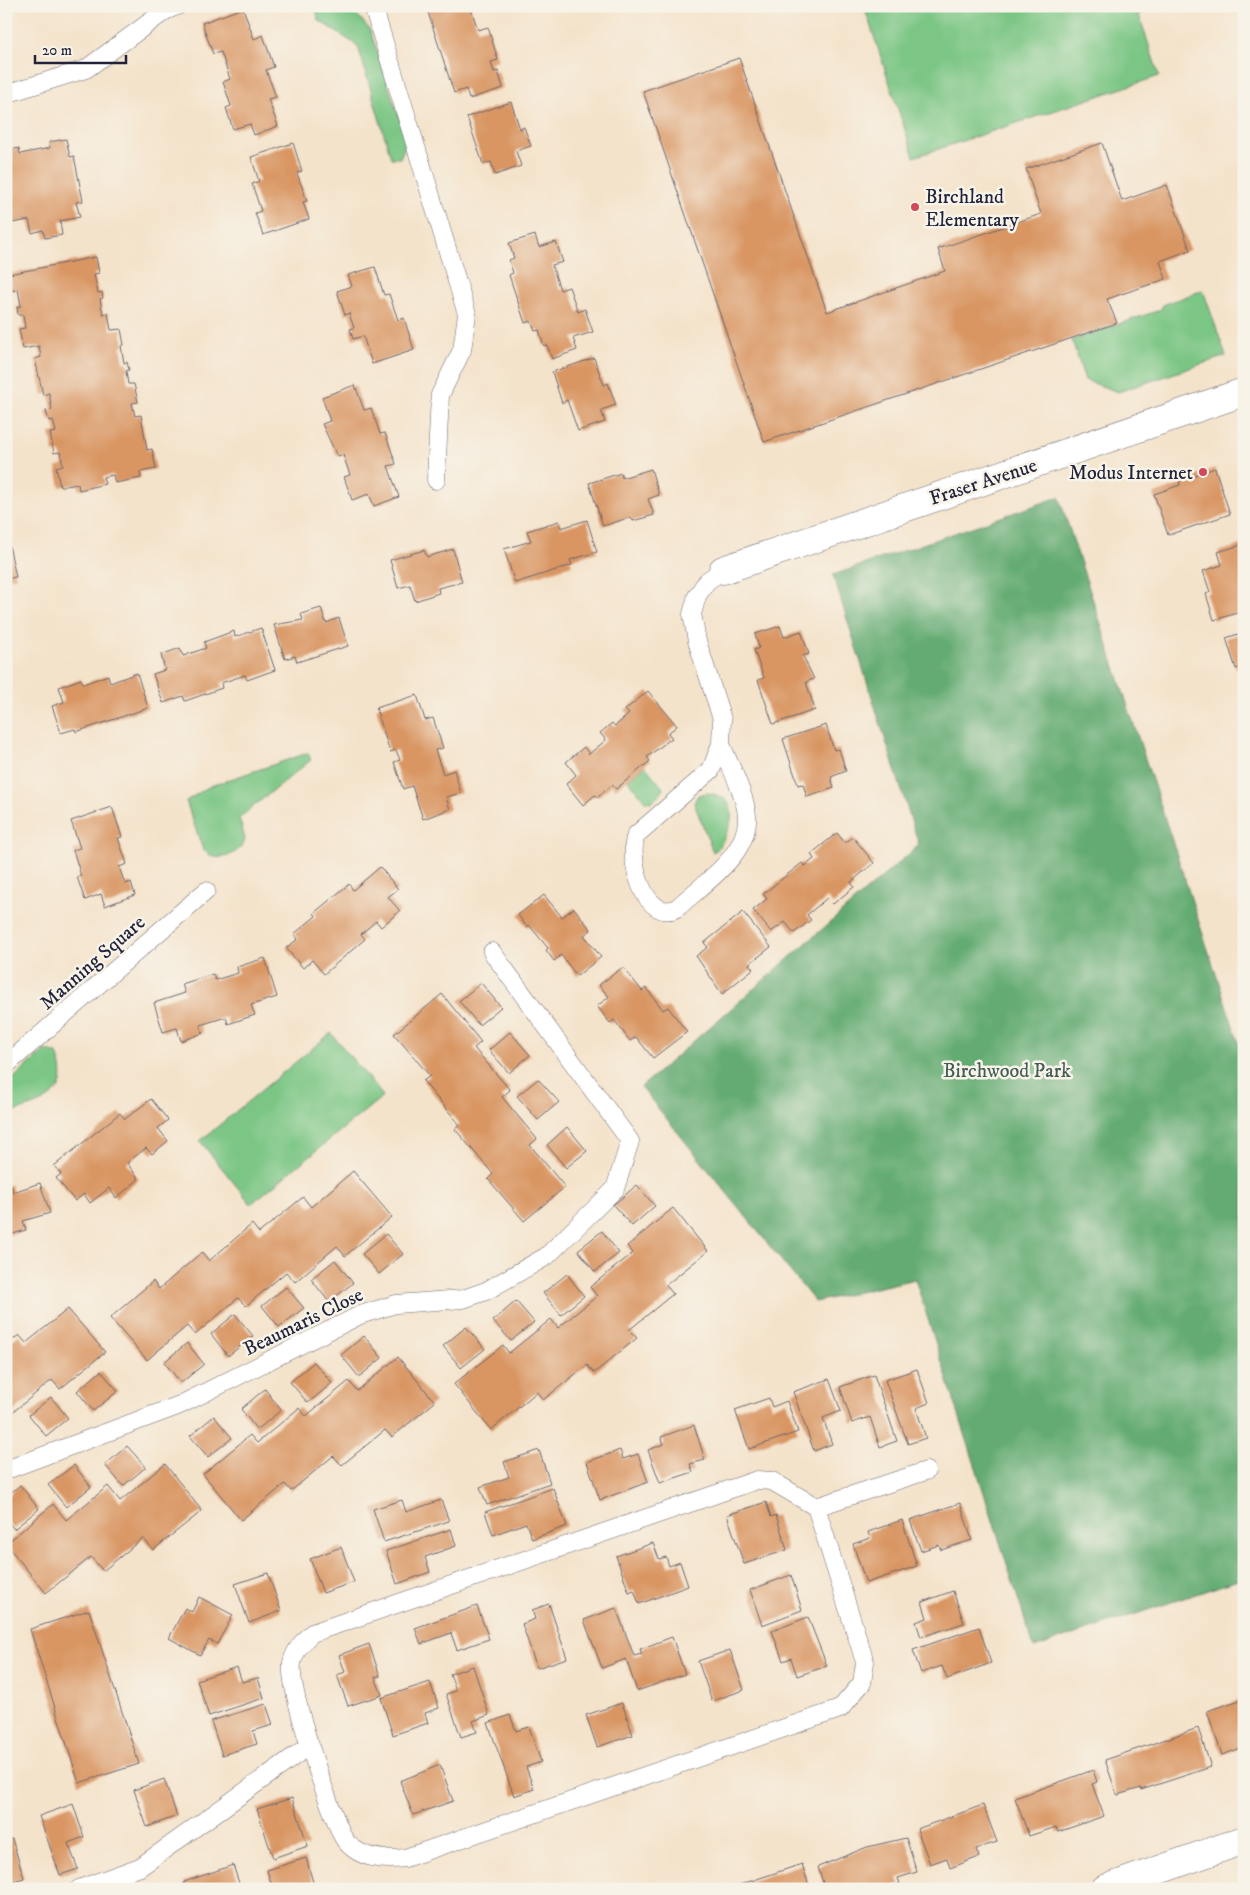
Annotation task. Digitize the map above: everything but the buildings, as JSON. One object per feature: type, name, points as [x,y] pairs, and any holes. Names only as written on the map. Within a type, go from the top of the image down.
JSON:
[{"type":"street","name":"Fraser Avenue","points":[[723,570],[1244,392]]},
{"type":"street","points":[[1105,1889],[1244,1840]]},
{"type":"lane","points":[[6,94],[86,69],[165,11],[177,6]]},
{"type":"lane","points":[[373,6],[467,314],[462,350],[440,395],[436,480]]},
{"type":"lane","points":[[720,744],[746,807],[748,823],[746,836],[738,851],[677,908],[668,912],[662,911],[646,896],[640,883],[633,854],[634,840],[636,835],[711,770],[720,744],[722,719],[697,641],[692,614],[697,596],[707,581],[723,570]]},
{"type":"lane","name":"Manning Square","points":[[6,1064],[206,891]]},
{"type":"lane","name":"Beaumaris Close","points":[[6,1470],[180,1405],[360,1314],[380,1307],[464,1299],[486,1291],[547,1256],[614,1189],[630,1141],[492,952]]},
{"type":"lane","points":[[816,1507],[926,1471]]},
{"type":"lane","points":[[757,1480],[772,1482],[816,1507],[865,1662],[862,1683],[840,1709],[405,1858],[387,1860],[369,1856],[354,1849],[343,1837],[310,1745],[293,1682],[292,1663],[298,1649],[312,1632],[757,1480]]},
{"type":"lane","points":[[79,1889],[140,1867],[310,1745]]},
{"type":"green space","points":[[316,6],[350,6],[370,30],[405,136],[405,146],[400,158],[391,158],[358,46],[318,20]]},
{"type":"green space","points":[[864,6],[1136,6],[1159,76],[914,157]]},
{"type":"green space","points":[[1203,290],[1226,356],[1118,392],[1085,380],[1072,340],[1160,310],[1163,305]]},
{"type":"green space","name":"Birchwood Park","points":[[1059,497],[1244,1059],[1244,1578],[1034,1648],[915,1279],[815,1302],[641,1087],[919,845],[833,575]]},
{"type":"green space","points":[[308,753],[311,760],[239,818],[245,839],[241,847],[229,856],[219,858],[203,850],[186,801],[210,786]]},
{"type":"green space","points":[[645,766],[663,788],[661,794],[651,802],[645,801],[628,780]]},
{"type":"green space","points":[[707,793],[723,798],[728,802],[732,814],[729,828],[723,841],[713,852],[694,803],[698,795]]},
{"type":"green space","points":[[331,1033],[383,1096],[251,1204],[200,1141]]},
{"type":"green space","points":[[45,1050],[57,1054],[61,1069],[61,1081],[57,1090],[41,1102],[6,1115],[6,1085]]},
{"type":"place","name":"Birchland Elementary","points":[[915,207]]},
{"type":"place","name":"Modus Internet","points":[[1203,472]]}]
